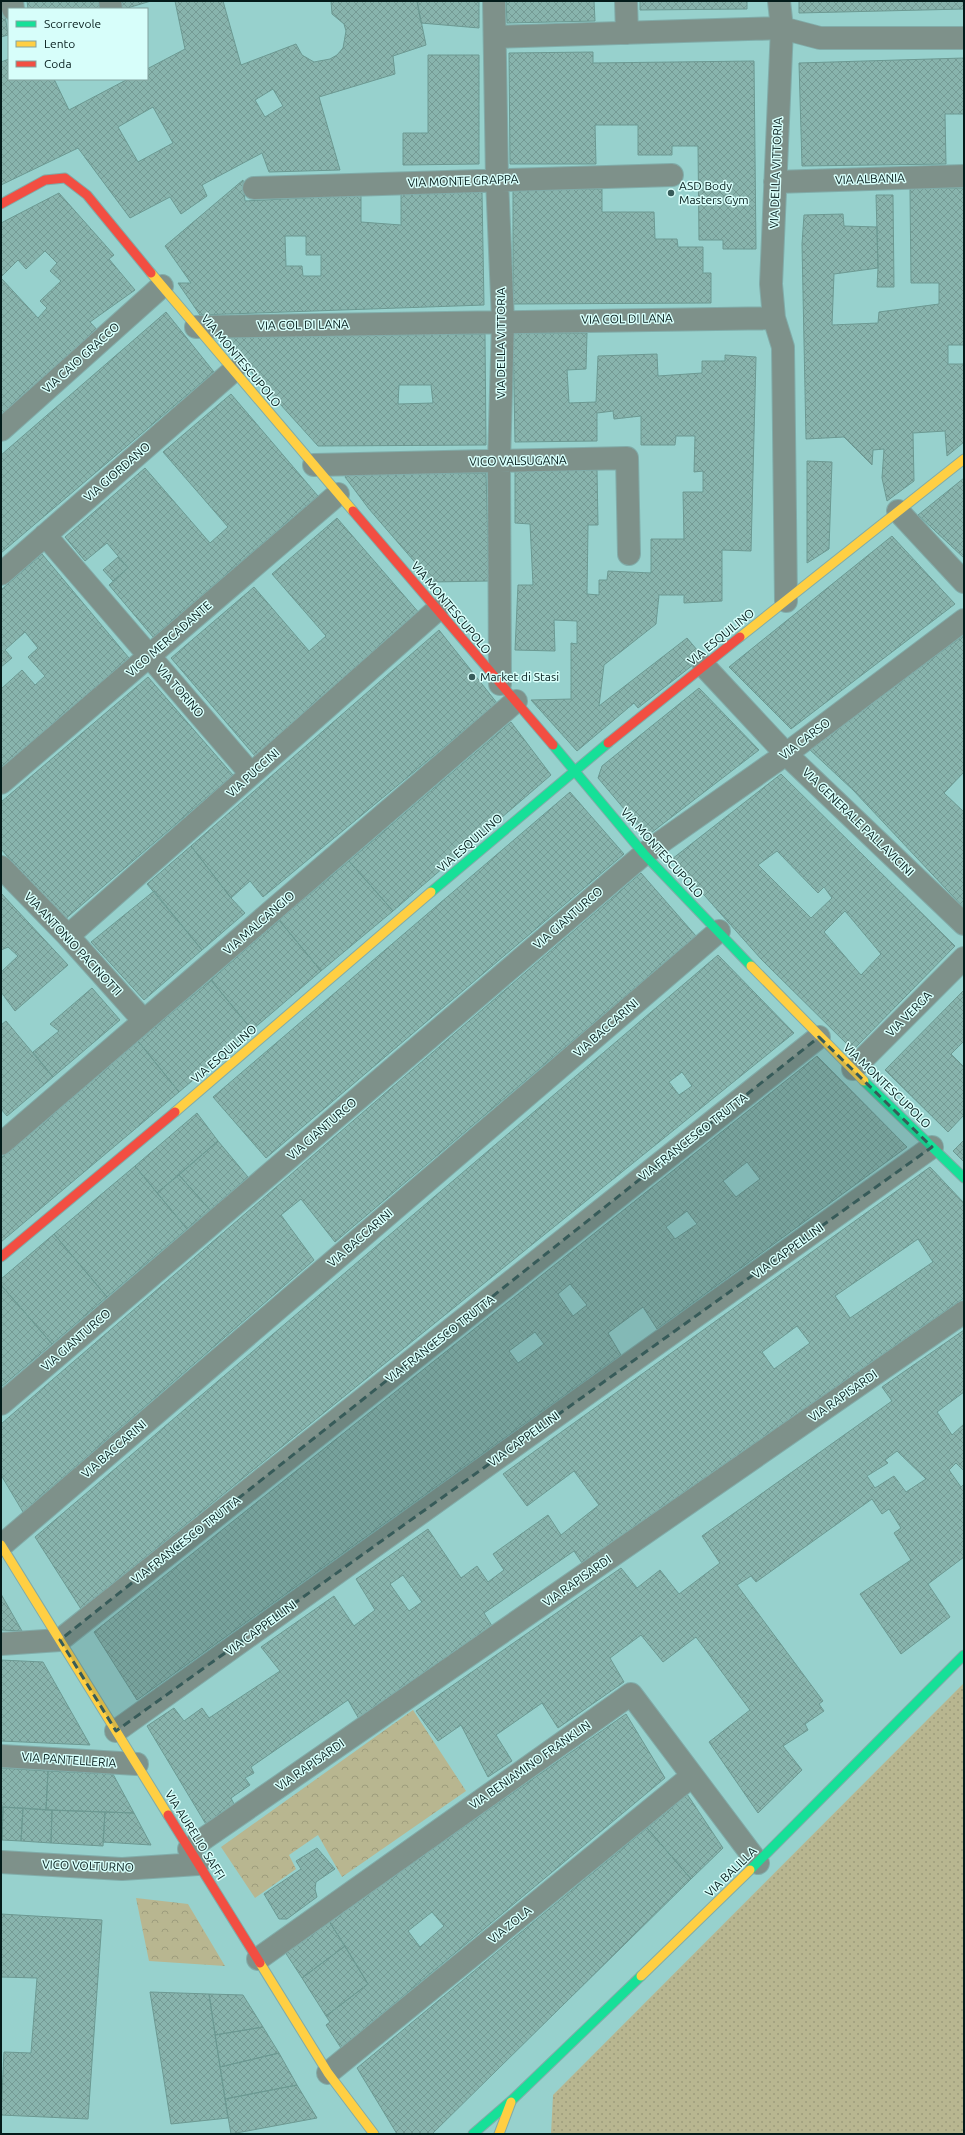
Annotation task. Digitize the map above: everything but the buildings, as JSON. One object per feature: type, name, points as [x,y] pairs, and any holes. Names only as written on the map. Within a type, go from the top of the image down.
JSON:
[{"type":"street","name":"VIA DELLA VITTORIA","points":[[494,1],[497,179],[503,321],[499,461],[500,684]]},
{"type":"street","points":[[626,1],[627,33]]},
{"type":"street","name":"VIA DELLA VITTORIA","points":[[774,318],[771,284],[782,28],[779,1]]},
{"type":"street","points":[[495,37],[782,28],[820,38],[964,38]]},
{"type":"street","name":"VIA MONTE GRAPPA","points":[[254,188],[497,179],[672,175]]},
{"type":"street","name":"VIA ALBANIA","points":[[776,182],[964,176]]},
{"type":"street","name":"VIA MONTESCUPOLO","points":[[1,204],[45,180],[66,178],[87,195],[233,371],[516,701],[644,854],[819,1037],[964,1178]]},
{"type":"street","name":"VIA CAIO GRACCO","points":[[1,430],[162,286]]},
{"type":"street","points":[[774,318],[782,347],[786,601]]},
{"type":"street","name":"VIA COL DI LANA","points":[[196,327],[503,321],[774,318]]},
{"type":"street","name":"VIA GIORDANO","points":[[1,574],[233,371]]},
{"type":"street","name":"VICO VALSUGANA","points":[[314,465],[627,458],[629,554]]},
{"type":"street","name":"VIA ESQUILINO","points":[[1,1257],[197,1093],[573,770],[964,459]]},
{"type":"street","name":"VICO MERCADANTE","points":[[1,783],[338,494]]},
{"type":"street","points":[[898,511],[964,582]]},
{"type":"street","name":"VIA TORINO","points":[[45,535],[251,774]]},
{"type":"street","name":"VIA PUCCINI","points":[[68,936],[437,610]]},
{"type":"street","name":"VIA CARSO","points":[[644,854],[786,754],[964,620]]},
{"type":"street","name":"VIA GENERALE PALLAVICINI","points":[[704,666],[786,754],[964,924]]},
{"type":"street","name":"VIA MALCANGIO","points":[[1,1144],[516,701]]},
{"type":"street","name":"VIA GIANTURCO","points":[[1,1404],[644,854]]},
{"type":"street","name":"VIA ANTONIO PACINOTTI","points":[[1,867],[68,936],[144,1021]]},
{"type":"street","name":"VIA BACCARINI","points":[[1,1545],[719,931]]},
{"type":"street","name":"VIA VERGA","points":[[853,1069],[964,958]]},
{"type":"street","name":"VIA FRANCESCO TRUTTA","points":[[60,1640],[819,1037]]},
{"type":"street","name":"VIA CAPPELLINI","points":[[116,1731],[932,1147]]},
{"type":"street","name":"VIA RAPISARDI","points":[[194,1856],[964,1312]]},
{"type":"street","name":"VIA AURELIO SAFFI","points":[[1,1545],[328,2073],[374,2134]]},
{"type":"street","points":[[1,1644],[60,1640]]},
{"type":"street","name":"VIA BALILLA","points":[[473,2134],[511,2101],[758,1863],[964,1655]]},
{"type":"street","name":"VIA BENIAMINO FRANKLIN","points":[[258,1959],[631,1694],[758,1863]]},
{"type":"street","name":"VIA PANTELLERIA","points":[[1,1756],[137,1764]]},
{"type":"street","name":"VIA ZOLA","points":[[328,2073],[692,1776]]},
{"type":"street","name":"VICO VOLTURNO","points":[[1,1862],[122,1869],[194,1856]]},
{"type":"street","name":"VIA BALILLA","points":[[499,2134],[511,2101]]},
{"type":"highlighted area","points":[[819,1037],[932,1147],[116,1731],[60,1640]]},
{"type":"green space","points":[[964,1683],[964,2134],[551,2134],[553,2095]]},
{"type":"green space","points":[[413,1710],[466,1791],[342,1877],[318,1835],[289,1855],[296,1869],[255,1898],[221,1847]]},
{"type":"green space","points":[[136,1898],[188,1904],[225,1966],[149,1961]]},
{"type":"traffic: fast","points":[[431,892],[608,743]]},
{"type":"traffic: fast","points":[[553,745],[644,854],[751,966]]},
{"type":"traffic: fast","points":[[864,1081],[964,1178]]},
{"type":"traffic: fast","points":[[750,1870],[964,1655]]},
{"type":"traffic: fast","points":[[473,2134],[511,2101],[641,1976]]},
{"type":"traffic: slow","points":[[151,273],[353,511]]},
{"type":"traffic: slow","points":[[740,637],[964,459]]},
{"type":"traffic: slow","points":[[175,1112],[431,892]]},
{"type":"traffic: slow","points":[[751,966],[864,1081]]},
{"type":"traffic: slow","points":[[1,1545],[168,1815]]},
{"type":"traffic: slow","points":[[641,1976],[750,1870]]},
{"type":"traffic: slow","points":[[260,1963],[328,2073],[374,2134]]},
{"type":"traffic: slow","points":[[499,2134],[511,2102]]},
{"type":"traffic: jam","points":[[1,204],[45,180],[65,178],[87,195],[151,273]]},
{"type":"traffic: jam","points":[[353,511],[553,745]]},
{"type":"traffic: jam","points":[[608,743],[740,637]]},
{"type":"traffic: jam","points":[[1,1257],[175,1112]]},
{"type":"traffic: jam","points":[[168,1815],[260,1963]]},
{"type":"place","name":"ASD Body Masters Gym","points":[[671,193]]},
{"type":"place","name":"Market di Stasi","points":[[472,677]]}]
